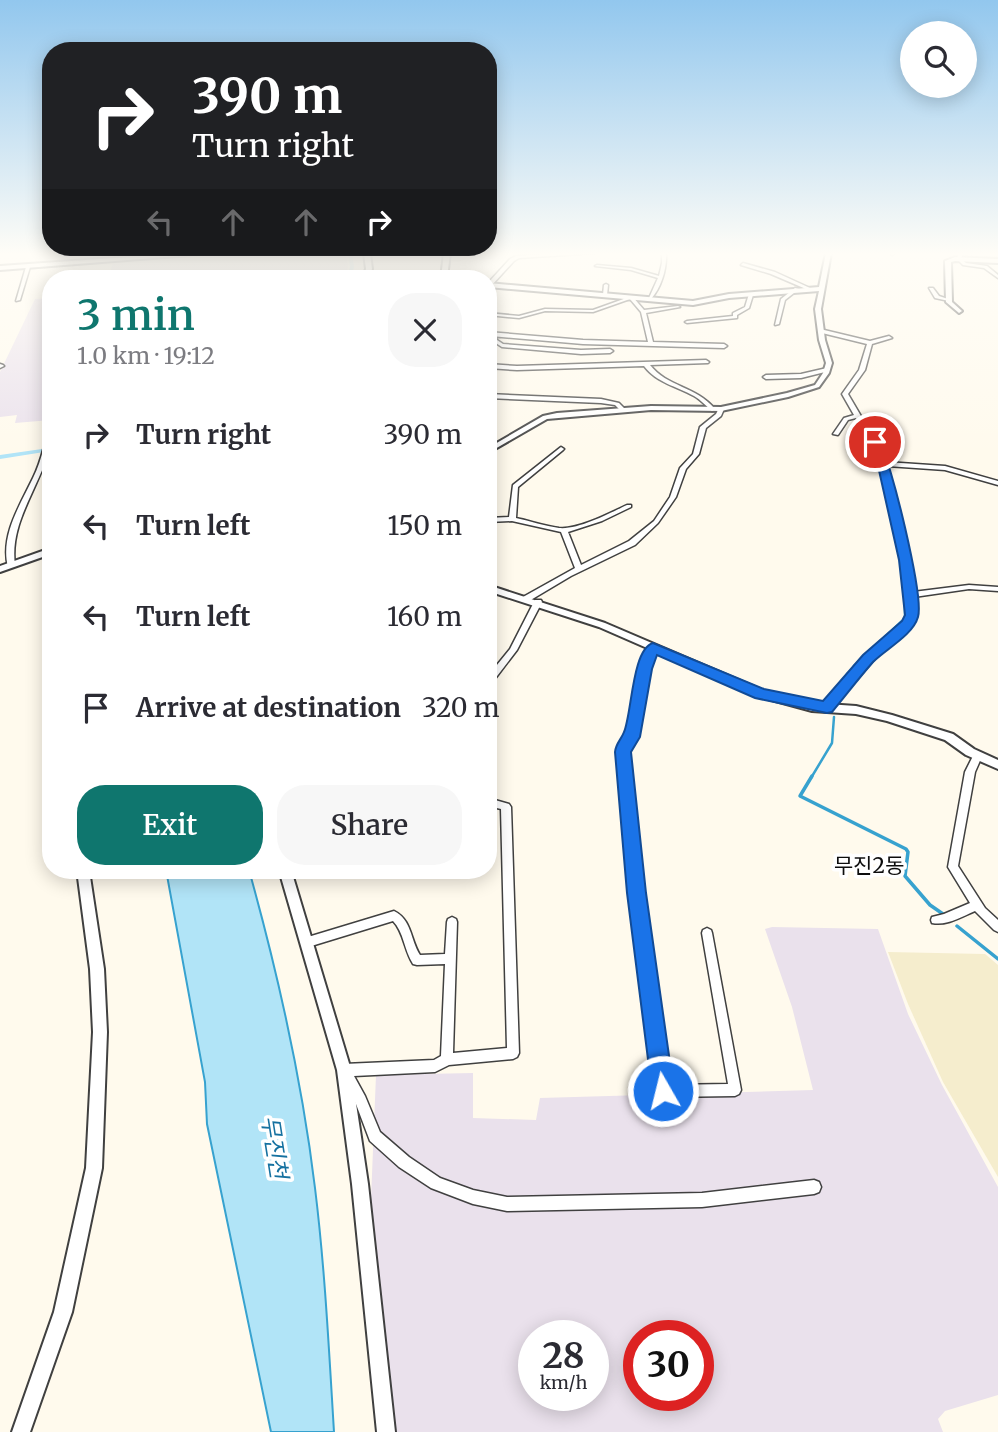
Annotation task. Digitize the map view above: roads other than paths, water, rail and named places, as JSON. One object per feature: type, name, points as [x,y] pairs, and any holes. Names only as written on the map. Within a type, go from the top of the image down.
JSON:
[{"type":"street","points":[[645,320],[651,345]]},
{"type":"street","points":[[687,322],[707,320]]},
{"type":"street","points":[[777,324],[778,320]]},
{"type":"street","points":[[497,446],[545,418],[624,410],[717,409],[809,388],[822,380],[829,363],[819,320]]},
{"type":"street","points":[[820,331],[870,343],[889,338]]},
{"type":"street","points":[[497,336],[651,345],[724,346]]},
{"type":"street","points":[[497,341],[502,345],[610,352]]},
{"type":"street","points":[[827,708],[868,659],[908,624],[912,615],[906,560],[883,464],[875,442],[856,416],[845,394],[862,370],[870,343]]},
{"type":"street","points":[[497,367],[706,362]]},
{"type":"street","points":[[526,599],[579,568],[632,543],[656,522],[673,496],[683,468],[696,453],[703,427],[719,415],[717,409],[699,397],[652,374],[646,364]]},
{"type":"street","points":[[766,377],[802,376],[827,370]]},
{"type":"street","points":[[497,396],[601,401],[617,404],[624,410]]},
{"type":"street","points":[[836,434],[846,419],[856,416]]},
{"type":"street","points":[[512,519],[515,486],[561,449]]},
{"type":"street","points":[[883,464],[944,468],[998,483]]},
{"type":"street","points":[[11,565],[6,554],[8,537],[42,466]]},
{"type":"street","points":[[497,520],[512,519],[564,530],[600,520],[629,506]]},
{"type":"street","points":[[564,530],[579,568]]},
{"type":"street","points":[[0,569],[42,554]]},
{"type":"street","points":[[911,596],[969,587],[998,589]]},
{"type":"street","points":[[497,591],[602,625],[761,694],[827,708],[856,709],[950,737],[977,756],[998,765]]},
{"type":"street","points":[[497,670],[513,650],[538,602]]},
{"type":"street","points":[[653,647],[644,669],[632,737],[624,744],[623,752],[637,893],[663,1091],[735,1090],[707,933]]},
{"type":"street","points":[[977,756],[970,772],[952,859],[953,867],[977,905],[988,920],[998,927]]},
{"type":"street","points":[[344,1070],[435,1066],[447,1059],[513,1052],[506,807],[497,804]]},
{"type":"street","points":[[21,1432],[63,1312],[94,1168],[100,1032],[97,969],[84,879]]},
{"type":"street","points":[[288,879],[344,1070],[360,1184],[386,1432]]},
{"type":"street","points":[[936,920],[945,919],[977,905]]},
{"type":"street","points":[[308,942],[394,916],[406,929],[409,949],[417,960],[449,960]]},
{"type":"street","points":[[447,1059],[452,922]]},
{"type":"street","points":[[344,1070],[361,1100],[375,1136],[404,1162],[436,1184],[472,1197],[507,1204],[702,1200],[814,1187]]},
{"type":"water","name":"무진천","points":[[168,879],[251,879],[288,1028],[310,1148],[321,1249],[334,1432],[271,1432],[207,1124],[205,1082]]},
{"type":"waterway","points":[[0,457],[42,451]]},
{"type":"waterway","points":[[880,472],[897,536]]},
{"type":"waterway","points":[[899,546],[901,557]]},
{"type":"waterway","points":[[901,555],[902,563]]},
{"type":"waterway","points":[[905,587],[905,615]]},
{"type":"waterway","points":[[854,666],[902,621]]},
{"type":"waterway","points":[[824,703],[848,673]]},
{"type":"waterway","points":[[811,778],[832,743],[834,717]]},
{"type":"waterway","points":[[812,776],[800,796],[906,849],[908,852],[905,876],[930,905],[943,914]]},
{"type":"waterway","points":[[957,926],[998,959]]},
{"type":"district","name":"무진2동","points":[[869,865]]}]
